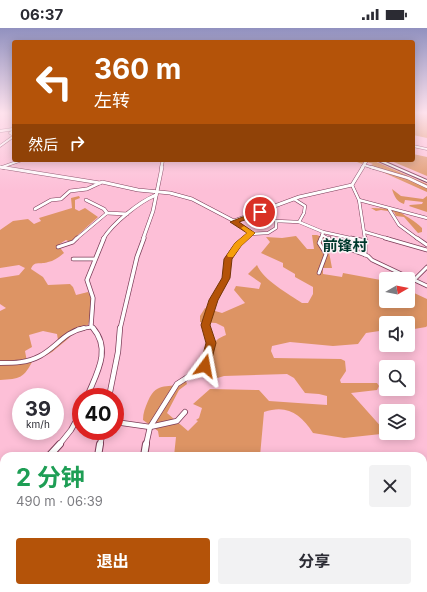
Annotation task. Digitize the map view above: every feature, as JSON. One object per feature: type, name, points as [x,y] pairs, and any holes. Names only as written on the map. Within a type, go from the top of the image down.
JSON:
[{"type":"highway","points":[[383,162],[427,181]]},
{"type":"highway","points":[[391,162],[427,177]]},
{"type":"street","points":[[0,146],[10,138]]},
{"type":"street","points":[[415,146],[427,149]]},
{"type":"street","points":[[1,167],[16,162]]},
{"type":"street","points":[[111,388],[118,352],[120,323],[137,257],[153,210],[163,162]]},
{"type":"street","points":[[234,222],[294,199],[352,185],[366,162]]},
{"type":"street","points":[[364,165],[408,178],[427,187]]},
{"type":"street","points":[[1,167],[156,193]]},
{"type":"street","points":[[35,209],[51,200],[61,199],[70,191],[88,189],[100,183]]},
{"type":"street","points":[[352,185],[359,200],[365,232],[365,255]]},
{"type":"street","points":[[90,388],[99,365],[102,348],[101,337],[92,327],[93,298],[87,280],[94,259],[104,237],[120,219],[144,200],[160,191],[192,199],[234,222],[251,234],[273,231],[276,227],[276,221],[298,222],[316,228],[329,238],[330,242],[365,255],[382,266],[397,272]]},
{"type":"street","points":[[294,199],[302,202],[305,206],[304,213],[298,222]]},
{"type":"street","points":[[86,200],[104,209],[107,213]]},
{"type":"street","points":[[359,200],[427,218]]},
{"type":"street","points":[[389,209],[399,225],[427,245]]},
{"type":"street","points":[[58,247],[73,242],[81,233],[107,213],[128,214]]},
{"type":"street","points":[[365,232],[427,250]]},
{"type":"street","points":[[323,234],[332,233],[351,239],[366,241]]},
{"type":"street","points":[[145,452],[150,427],[177,384],[205,366],[211,343],[206,325],[213,300],[226,278],[228,259],[238,244],[251,234]]},
{"type":"street","points":[[318,273],[326,254],[319,243],[323,234]]},
{"type":"street","points":[[73,259],[94,259]]},
{"type":"street","points":[[427,267],[415,279],[427,286]]},
{"type":"street","points":[[0,363],[26,362],[43,355],[74,330],[92,327]]},
{"type":"street","points":[[124,423],[150,427],[177,421],[185,412]]},
{"type":"street","points":[[53,452],[72,429]]},
{"type":"street","points":[[99,452],[101,440]]},
{"type":"shaded area","points":[[415,154],[427,157],[427,176],[394,162],[415,162]]},
{"type":"shaded area","points":[[367,162],[377,162],[427,184],[427,192],[369,166],[373,164]]},
{"type":"shaded area","points":[[392,189],[401,196],[423,199],[427,196],[427,212],[409,206],[422,204],[423,202],[405,200],[404,204],[399,202]]},
{"type":"shaded area","points":[[79,196],[80,198],[75,200],[75,209],[79,211],[85,208],[98,217],[70,242],[66,240],[58,245],[64,253],[56,259],[45,263],[36,264],[32,266],[31,269],[43,277],[48,285],[70,284],[76,295],[88,292],[91,299],[91,313],[88,325],[77,328],[69,338],[45,356],[58,340],[57,334],[43,331],[29,335],[32,347],[25,351],[27,362],[33,360],[27,371],[17,378],[0,380],[0,311],[6,308],[0,304],[0,278],[19,275],[25,268],[19,265],[0,268],[0,230],[13,221],[28,219],[34,224],[41,221],[39,218],[72,208],[71,198]]},
{"type":"shaded area","points":[[371,208],[400,209],[400,212],[422,228],[422,232],[418,233],[404,217],[396,216],[394,212],[381,210],[376,211]]},
{"type":"shaded area","points":[[312,235],[317,235],[324,238],[322,244],[329,252],[332,268],[323,268],[323,274],[342,277],[343,273],[379,280],[379,308],[415,308],[415,293],[427,299],[426,327],[415,329],[415,316],[379,316],[379,331],[366,333],[358,344],[333,346],[290,342],[272,346],[271,351],[274,358],[341,359],[345,361],[346,371],[340,380],[341,383],[377,383],[379,386],[377,390],[351,393],[379,424],[379,434],[344,438],[313,433],[304,421],[293,412],[280,409],[264,412],[260,452],[174,452],[176,437],[159,437],[158,431],[143,420],[144,410],[152,394],[164,386],[180,384],[186,381],[187,384],[179,390],[167,413],[188,431],[198,421],[196,420],[199,418],[202,408],[193,404],[210,389],[259,390],[269,401],[327,405],[327,396],[305,393],[294,378],[287,374],[224,376],[211,380],[205,371],[211,361],[215,342],[226,335],[224,327],[216,323],[200,322],[200,316],[205,308],[222,313],[245,303],[234,290],[236,286],[259,289],[261,283],[248,274],[257,265],[260,271],[270,281],[302,303],[308,303],[313,294],[313,287],[295,277],[295,274],[283,267],[283,263],[261,253],[270,242],[266,237],[282,238],[296,236],[307,249],[314,249]]},
{"type":"slow traffic","points":[[231,255],[238,244],[251,233],[244,228]]},
{"type":"district","name":"前锋村","points":[[345,245]]},
{"type":"route","points":[[205,366],[211,343],[206,325],[213,300],[226,278],[228,259],[238,244],[251,233],[234,222],[260,212]]}]
